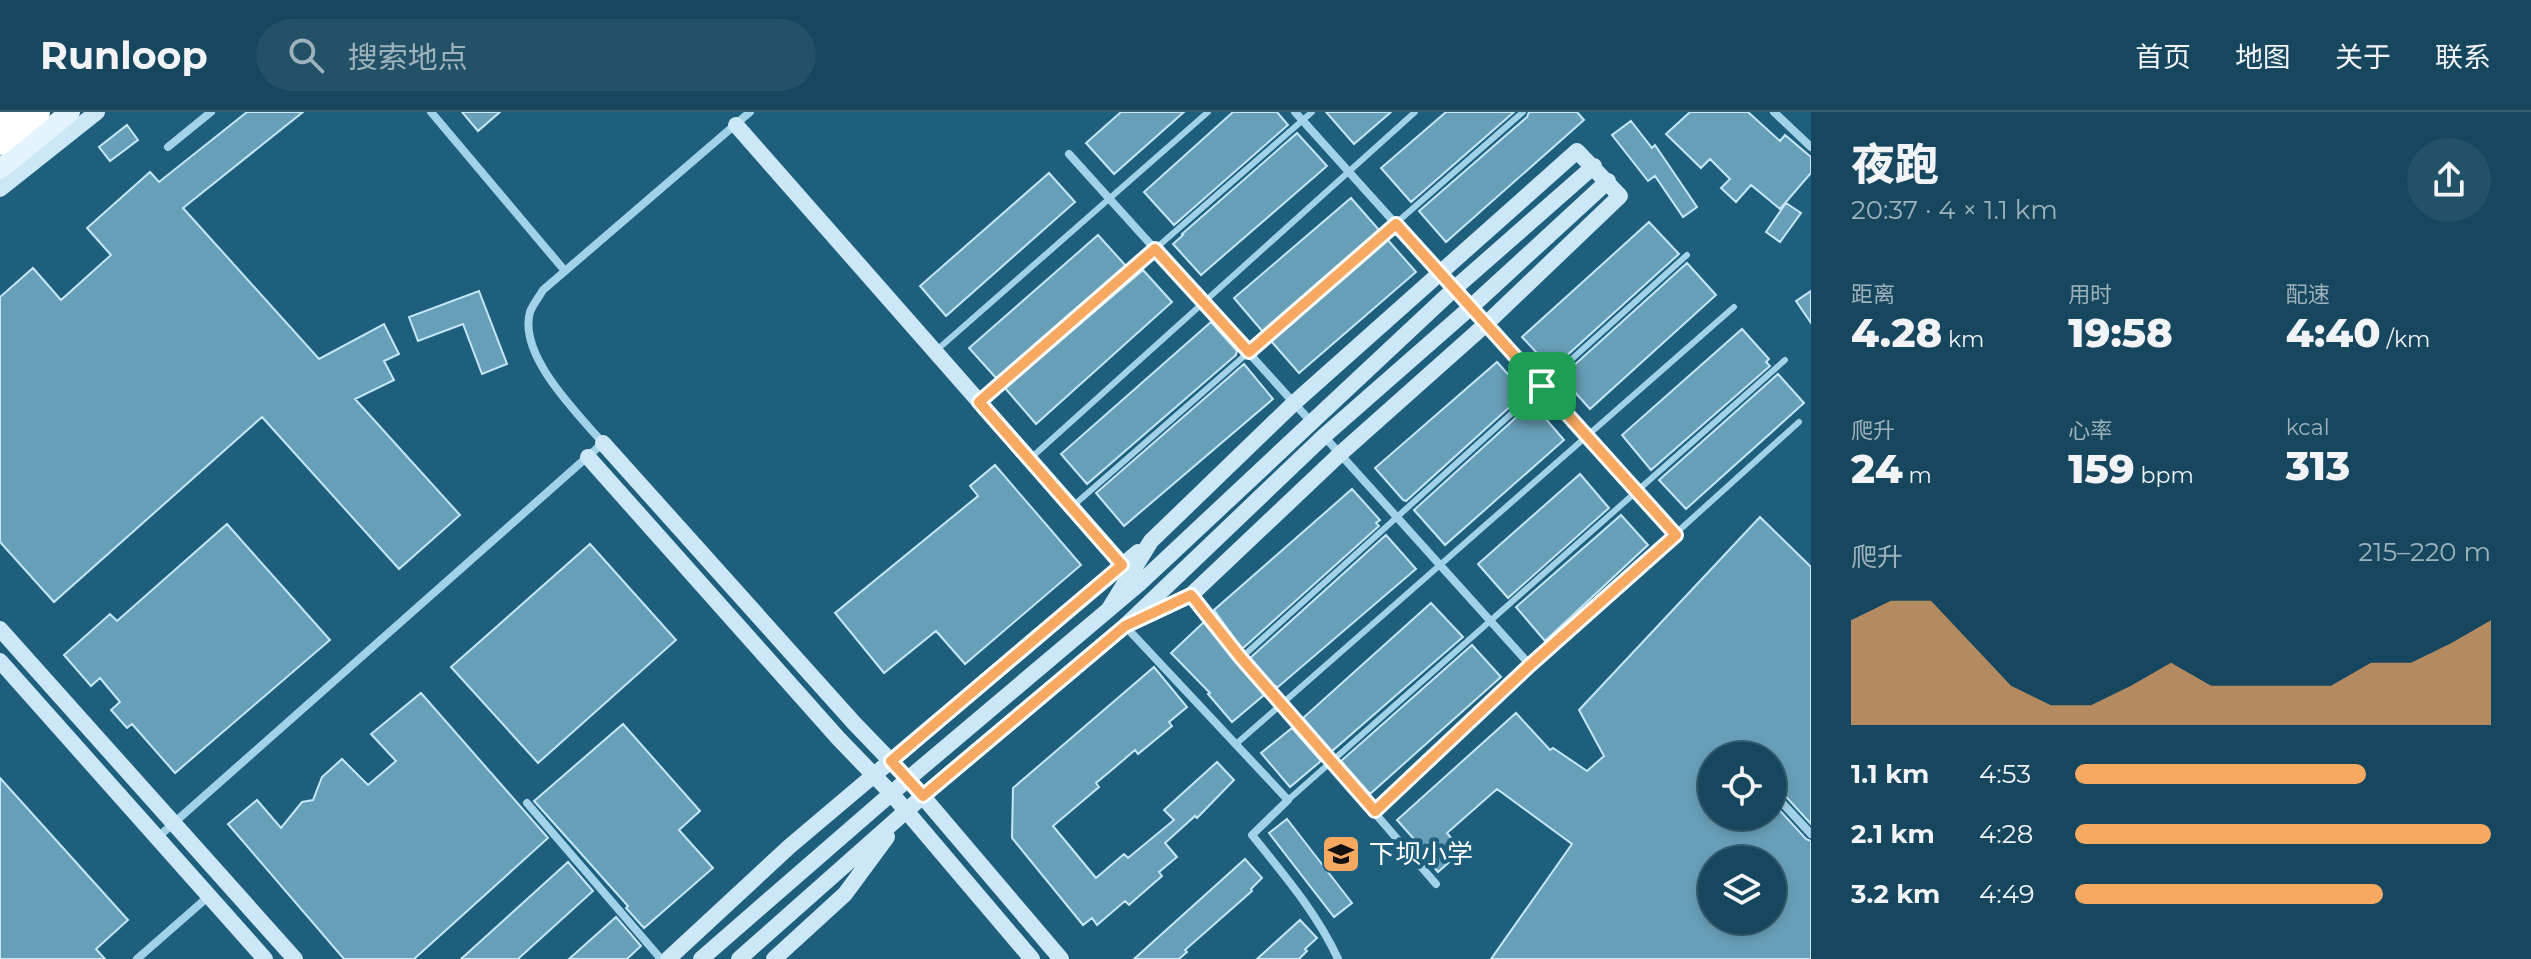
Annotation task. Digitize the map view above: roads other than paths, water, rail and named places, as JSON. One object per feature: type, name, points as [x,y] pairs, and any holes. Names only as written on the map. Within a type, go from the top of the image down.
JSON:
[{"type":"highway","points":[[0,117],[7,112]]},
{"type":"highway","points":[[0,143],[38,112]]},
{"type":"main road","points":[[0,169],[70,112]]},
{"type":"street","points":[[0,189],[97,112]]},
{"type":"street","points":[[168,147],[211,112]]},
{"type":"street","points":[[431,112],[565,271]]},
{"type":"street","points":[[750,112],[543,290],[531,309],[531,345],[544,370],[603,443],[908,779],[1061,959]]},
{"type":"street","points":[[1295,112],[1676,535]]},
{"type":"street","points":[[1774,112],[1811,147]]},
{"type":"street","points":[[736,125],[1131,575]]},
{"type":"street","points":[[701,959],[1109,609],[1151,541],[1294,403],[1577,151],[1608,182],[1620,196],[1486,324],[1340,454],[1191,595],[1125,626]]},
{"type":"street","points":[[1069,154],[1530,665]]},
{"type":"street","points":[[668,959],[790,846],[874,775],[1131,575],[1310,421],[1593,167]]},
{"type":"street","points":[[739,959],[923,796],[1125,626],[1324,436],[1608,182]]},
{"type":"street","points":[[158,837],[603,443]]},
{"type":"street","points":[[588,457],[838,738],[891,793],[1032,959]]},
{"type":"street","points":[[1191,595],[1241,658],[1436,884]]},
{"type":"street","points":[[1125,626],[1288,800],[1252,835],[1302,896],[1338,959]]},
{"type":"street","points":[[0,629],[295,959]]},
{"type":"street","points":[[16,648],[0,661],[265,959]]},
{"type":"street","points":[[527,803],[661,959]]},
{"type":"street","points":[[1786,807],[1811,834]]},
{"type":"street","points":[[774,959],[845,894],[906,811]]},
{"type":"street","points":[[137,959],[210,895]]},
{"type":"lane","points":[[935,352],[1208,112]]},
{"type":"lane","points":[[979,402],[1312,112]]},
{"type":"lane","points":[[1029,459],[1415,112]]},
{"type":"lane","points":[[1071,507],[1523,112]]},
{"type":"lane","points":[[1241,658],[1687,255]]},
{"type":"lane","points":[[1236,744],[1734,307]]},
{"type":"lane","points":[[1288,800],[1785,360]]},
{"type":"lane","points":[[1375,811],[1530,665],[1799,422]]},
{"type":"place","name":"下坝小学","points":[[1341,854]]}]
